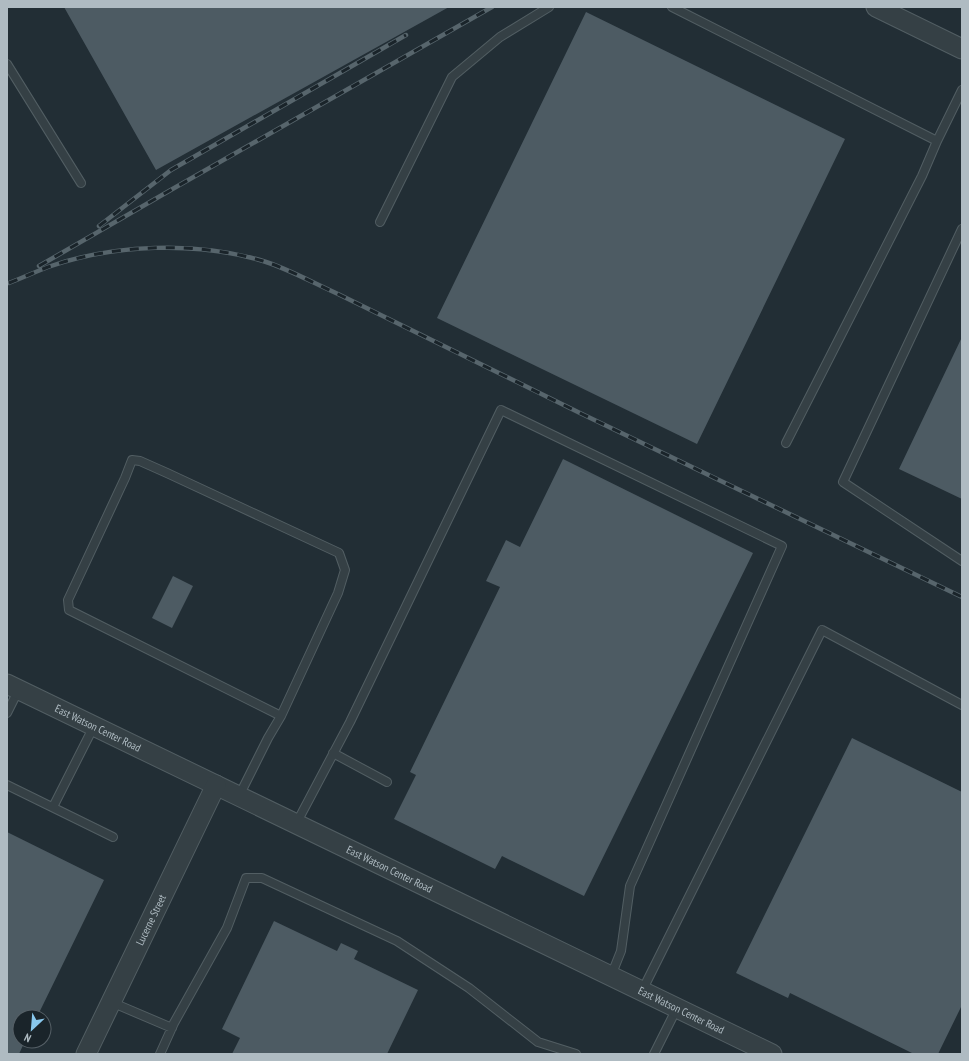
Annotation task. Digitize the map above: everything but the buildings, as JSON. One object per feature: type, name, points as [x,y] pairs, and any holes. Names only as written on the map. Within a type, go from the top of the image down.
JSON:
[{"type":"street","points":[[876,7],[962,49]]},
{"type":"street","name":"East Watson Center Road","points":[[13,687],[772,1054]]},
{"type":"street","name":"Lucerne Street","points":[[86,1054],[216,785]]},
{"type":"lane","points":[[380,222],[452,77],[500,37],[549,7]]},
{"type":"lane","points":[[672,7],[937,140]]},
{"type":"lane","points":[[7,64],[81,183]]},
{"type":"lane","points":[[786,443],[922,176],[937,140],[962,90]]},
{"type":"lane","points":[[962,229],[843,482],[962,561]]},
{"type":"lane","points":[[296,824],[350,722],[501,410],[782,546],[630,886],[621,951],[611,976]]},
{"type":"lane","points":[[239,796],[281,716],[338,593],[345,570],[339,553],[167,473],[140,461],[132,460],[68,600],[69,610],[281,716]]},
{"type":"lane","points":[[642,991],[822,630],[962,704]]},
{"type":"lane","points":[[7,713],[13,687]]},
{"type":"lane","points":[[53,807],[94,726]]},
{"type":"lane","points":[[333,753],[387,782]]},
{"type":"lane","points":[[7,785],[113,837]]},
{"type":"lane","points":[[160,1054],[172,1028],[228,928],[246,878],[262,878],[397,941],[469,988],[538,1042],[576,1054]]},
{"type":"lane","points":[[111,1002],[172,1028]]},
{"type":"lane","points":[[654,1054],[677,1008]]},
{"type":"railway","points":[[39,266],[492,7]]},
{"type":"railway","points":[[99,226],[171,170],[406,35]]},
{"type":"railway","points":[[9,283],[48,267],[73,259],[127,250],[155,248],[211,250],[273,264],[338,294],[582,414],[962,597]]}]
